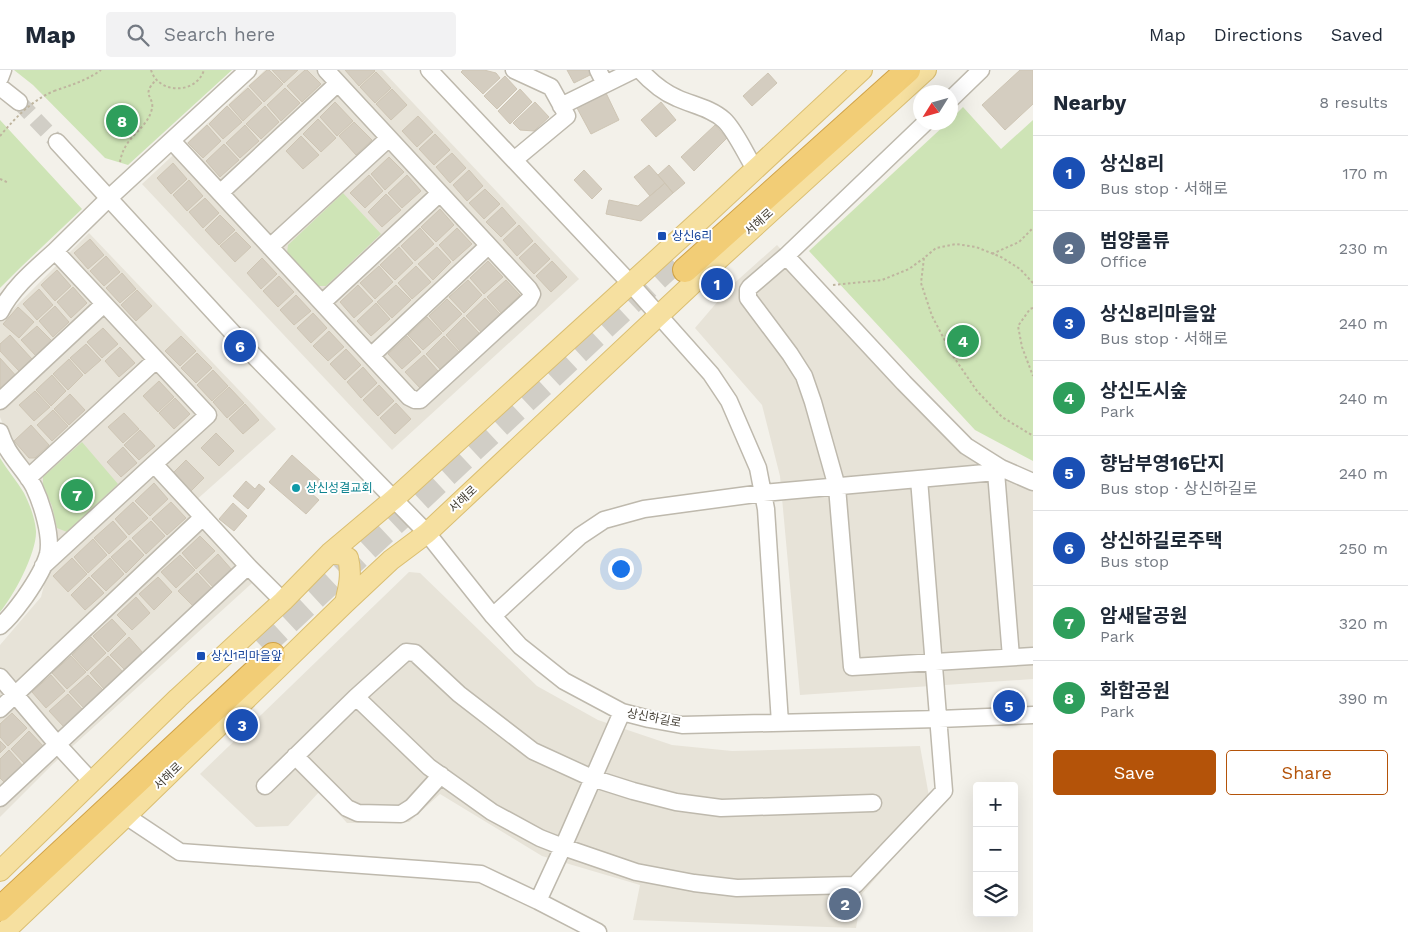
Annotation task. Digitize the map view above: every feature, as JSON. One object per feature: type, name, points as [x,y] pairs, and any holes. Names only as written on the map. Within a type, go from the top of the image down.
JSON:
[{"type":"highway","name":"서해로","points":[[683,263],[883,70]]},
{"type":"highway","name":"서해로","points":[[683,263],[908,70]]},
{"type":"highway","name":"서해로","points":[[0,896],[268,651],[0,909]]},
{"type":"main road","name":"서해로","points":[[4,932],[345,603],[391,560],[427,532],[660,316],[683,263],[755,170],[862,70]]},
{"type":"main road","name":"서해로","points":[[0,872],[178,698],[283,601],[330,553],[394,499],[630,282],[683,263],[926,70]]},
{"type":"main road","points":[[330,553],[343,555],[348,558],[351,570],[345,603]]},
{"type":"street","points":[[0,78],[4,70]]},
{"type":"street","points":[[0,312],[26,277],[248,70]]},
{"type":"street","points":[[172,141],[408,397],[420,400],[528,300],[532,294],[326,70]]},
{"type":"street","points":[[429,70],[630,282],[711,374],[729,401],[758,468],[766,509],[780,723]]},
{"type":"street","points":[[514,70],[532,74],[551,87],[567,116],[514,160]]},
{"type":"street","points":[[561,106],[601,77],[634,70]]},
{"type":"street","points":[[640,70],[662,90],[722,118],[729,125],[755,170]]},
{"type":"street","points":[[958,91],[980,70]]},
{"type":"street","points":[[220,193],[338,83]]},
{"type":"street","points":[[0,87],[19,102]]},
{"type":"street","points":[[918,130],[786,256],[750,287],[748,298],[804,376],[837,487],[852,667],[1033,656]]},
{"type":"street","points":[[270,247],[389,138]]},
{"type":"street","name":"상신하길로","points":[[57,142],[255,356],[427,532],[493,616],[520,646],[564,681],[622,712],[682,725],[1033,715]]},
{"type":"street","points":[[322,303],[440,193]]},
{"type":"street","points":[[371,356],[488,246]]},
{"type":"street","points":[[43,566],[208,415],[55,250]]},
{"type":"street","points":[[786,256],[904,383],[966,446],[998,470],[1033,482]]},
{"type":"street","points":[[0,402],[104,304]]},
{"type":"street","points":[[28,478],[156,360]]},
{"type":"street","points":[[0,432],[7,448],[34,488],[45,514],[48,534],[48,553],[40,573],[16,609],[0,626]]},
{"type":"street","points":[[154,464],[283,601]]},
{"type":"street","points":[[493,616],[580,536],[604,520],[644,509],[763,493],[998,470]]},
{"type":"street","points":[[998,470],[1011,658]]},
{"type":"street","points":[[356,697],[429,767],[492,812],[540,838],[563,847],[636,872],[694,884],[737,888],[855,885],[944,791],[919,479]]},
{"type":"street","points":[[0,709],[203,517]]},
{"type":"street","points":[[0,798],[248,566]]},
{"type":"street","points":[[265,786],[356,697],[406,652],[415,653],[459,694],[533,751],[592,778],[676,802],[721,808],[873,803]]},
{"type":"street","points":[[0,677],[92,782]]},
{"type":"street","points":[[538,901],[622,712]]},
{"type":"street","points":[[295,756],[347,808],[358,813],[401,814],[412,807],[441,775]]},
{"type":"street","points":[[126,816],[180,852],[481,874],[598,932]]},
{"type":"path","points":[[0,136],[12,121],[42,96],[82,82],[101,70]]},
{"type":"path","points":[[151,70],[156,80],[164,86],[178,89],[192,84],[204,70]]},
{"type":"path","points":[[120,162],[122,152],[127,143],[151,114],[152,104],[148,91],[156,80]]},
{"type":"path","points":[[0,179],[9,183]]},
{"type":"path","points":[[992,254],[1019,242],[1033,228]]},
{"type":"path","points":[[815,287],[882,280],[909,269],[936,248],[956,244],[976,247],[1001,257],[1020,269],[1033,283]]},
{"type":"path","points":[[924,258],[921,283],[932,316],[954,356],[978,391],[1002,417],[1033,434]]},
{"type":"path","points":[[1033,308],[1030,309],[1018,326],[1022,347],[1032,369],[1033,376]]},
{"type":"shaded area","points":[[265,70],[382,70],[579,279],[392,450],[142,184]]},
{"type":"shaded area","points":[[89,233],[276,429],[194,502],[262,574],[53,764],[0,817],[0,645],[41,597],[53,550],[0,417],[0,322]]},
{"type":"shaded area","points":[[777,245],[966,451],[1033,487],[1033,679],[800,695],[780,476],[762,405],[695,328],[730,287]]},
{"type":"shaded area","points":[[409,572],[420,573],[537,686],[598,720],[672,745],[732,751],[920,746],[932,813],[862,894],[856,928],[633,920],[640,885],[542,856],[440,794],[409,822],[347,823],[319,792],[288,826],[256,827],[200,774]]},
{"type":"green space","points":[[14,70],[232,70],[128,165],[105,158],[33,85]]},
{"type":"green space","points":[[963,107],[1001,149],[1033,120],[1033,461],[975,430],[809,251],[939,130],[958,130],[958,112]]},
{"type":"green space","points":[[0,120],[82,209],[0,288]]},
{"type":"green space","points":[[343,193],[381,234],[326,286],[317,286],[287,253],[288,245]]},
{"type":"green space","points":[[82,442],[118,484],[67,532],[57,528],[52,506],[43,485],[43,477]]},
{"type":"green space","points":[[0,458],[24,493],[35,521],[36,531],[29,562],[12,596],[0,612]]},
{"type":"building","points":[[267,70],[283,84],[264,102],[249,86]]},
{"type":"building","points":[[272,70],[298,70],[284,83]]},
{"type":"building","points":[[305,70],[321,84],[302,102],[287,86]]},
{"type":"building","points":[[345,70],[374,70],[375,71],[359,86]]},
{"type":"building","points":[[463,70],[484,70],[496,73],[500,78],[483,94],[461,72]]},
{"type":"building","points":[[567,70],[590,70],[592,74],[574,83]]},
{"type":"building","points":[[1020,70],[1033,70],[1033,104],[1005,130],[982,105]]},
{"type":"building","points":[[376,72],[391,88],[375,103],[360,87]]},
{"type":"building","points":[[768,73],[777,83],[752,106],[743,96]]},
{"type":"building","points":[[505,76],[517,89],[497,109],[484,96]]},
{"type":"building","points":[[248,88],[262,103],[243,121],[229,105]]},
{"type":"building","points":[[285,88],[300,103],[281,121],[267,105]]},
{"type":"building","points":[[392,89],[407,105],[391,120],[376,104]]},
{"type":"building","points":[[520,89],[532,102],[510,124],[498,111]]},
{"type":"building","points":[[606,93],[619,120],[591,134],[577,108]]},
{"type":"building","points":[[335,102],[353,121],[337,136],[320,117]]},
{"type":"building","points":[[535,102],[549,117],[534,131],[520,130],[513,123]]},
{"type":"building","points":[[661,102],[676,120],[656,137],[641,120]]},
{"type":"building","points":[[227,106],[242,122],[223,139],[209,124]]},
{"type":"building","points":[[265,106],[279,122],[261,139],[246,124]]},
{"type":"building","points":[[418,116],[433,132],[417,147],[402,131]]},
{"type":"building","points":[[318,119],[336,138],[321,152],[303,134]]},
{"type":"building","points":[[354,122],[372,140],[356,155],[339,136]]},
{"type":"building","points":[[207,125],[221,141],[203,158],[188,143]]},
{"type":"building","points":[[245,125],[259,141],[240,158],[226,143]]},
{"type":"building","points":[[715,125],[727,138],[694,171],[681,157]]},
{"type":"building","points":[[435,134],[450,150],[434,165],[419,149]]},
{"type":"building","points":[[301,136],[319,155],[303,169],[286,151]]},
{"type":"building","points":[[224,144],[239,160],[220,177],[206,161]]},
{"type":"building","points":[[452,153],[466,168],[450,183],[436,167]]},
{"type":"building","points":[[389,157],[404,172],[385,190],[371,174]]},
{"type":"building","points":[[173,163],[187,179],[171,194],[157,178]]},
{"type":"building","points":[[649,165],[665,183],[650,196],[634,177]]},
{"type":"building","points":[[669,165],[685,183],[673,193],[658,175]]},
{"type":"building","points":[[469,170],[483,186],[467,201],[453,185]]},
{"type":"building","points":[[584,170],[602,189],[592,199],[574,180]]},
{"type":"building","points":[[369,175],[383,191],[365,208],[350,193]]},
{"type":"building","points":[[407,175],[421,191],[402,208],[388,193]]},
{"type":"building","points":[[189,180],[203,196],[187,211],[173,195]]},
{"type":"building","points":[[665,183],[673,193],[641,221],[606,214],[609,200],[638,206]]},
{"type":"building","points":[[485,189],[500,204],[484,219],[469,203]]},
{"type":"building","points":[[386,194],[401,210],[382,227],[368,212]]},
{"type":"building","points":[[205,198],[219,213],[203,228],[189,212]]},
{"type":"building","points":[[502,207],[516,223],[501,237],[486,222]]},
{"type":"building","points":[[440,209],[454,225],[436,242],[421,227]]},
{"type":"building","points":[[220,215],[235,230],[219,245],[205,230]]},
{"type":"building","points":[[519,225],[533,241],[517,256],[503,240]]},
{"type":"building","points":[[420,228],[434,244],[415,261],[401,246]]},
{"type":"building","points":[[457,228],[472,244],[453,261],[439,245]]},
{"type":"building","points":[[236,232],[251,247],[235,262],[220,246]]},
{"type":"building","points":[[90,239],[104,255],[88,269],[74,253]]},
{"type":"building","points":[[535,243],[550,259],[534,274],[519,258]]},
{"type":"building","points":[[399,247],[413,263],[395,280],[380,265]]},
{"type":"building","points":[[437,247],[451,262],[433,280],[418,264]]},
{"type":"building","points":[[106,256],[120,272],[104,286],[90,271]]},
{"type":"building","points":[[262,258],[277,274],[261,289],[247,273]]},
{"type":"building","points":[[488,261],[503,277],[484,294],[470,278]]},
{"type":"building","points":[[552,261],[567,277],[551,292],[536,276]]},
{"type":"building","points":[[379,266],[393,282],[375,299],[360,283]]},
{"type":"building","points":[[416,266],[431,282],[412,299],[398,283]]},
{"type":"building","points":[[57,270],[71,286],[55,301],[41,285]]},
{"type":"building","points":[[122,273],[136,289],[120,303],[106,288]]},
{"type":"building","points":[[279,276],[294,292],[278,307],[263,291]]},
{"type":"building","points":[[468,280],[482,295],[464,313],[449,297]]},
{"type":"building","points":[[506,280],[520,295],[501,313],[487,297]]},
{"type":"building","points":[[358,285],[373,301],[354,318],[340,302]]},
{"type":"building","points":[[396,285],[411,300],[392,318],[377,302]]},
{"type":"building","points":[[73,287],[87,303],[71,318],[57,302]]},
{"type":"building","points":[[39,289],[53,305],[37,320],[23,304]]},
{"type":"building","points":[[137,290],[152,306],[136,321],[121,305]]},
{"type":"building","points":[[296,295],[311,311],[294,325],[280,310]]},
{"type":"building","points":[[485,298],[500,314],[481,332],[466,316]]},
{"type":"building","points":[[447,299],[462,314],[443,332],[429,316]]},
{"type":"building","points":[[376,303],[390,319],[371,336],[357,321]]},
{"type":"building","points":[[55,306],[69,322],[53,337],[39,321]]},
{"type":"building","points":[[18,307],[34,322],[19,338],[3,324]]},
{"type":"building","points":[[313,313],[327,328],[311,343],[297,328]]},
{"type":"building","points":[[427,317],[442,333],[423,350],[408,335]]},
{"type":"building","points":[[464,317],[479,333],[460,351],[446,335]]},
{"type":"building","points":[[37,326],[52,341],[36,356],[21,340]]},
{"type":"building","points":[[103,328],[118,344],[102,358],[87,342]]},
{"type":"building","points":[[329,331],[344,347],[328,361],[313,346]]},
{"type":"building","points":[[10,335],[32,359],[19,371],[0,351],[0,344]]},
{"type":"building","points":[[181,336],[196,351],[180,366],[165,351]]},
{"type":"building","points":[[407,336],[421,352],[402,369],[388,354]]},
{"type":"building","points":[[444,336],[459,352],[440,369],[426,354]]},
{"type":"building","points":[[86,344],[101,360],[85,374],[70,358]]},
{"type":"building","points":[[120,347],[135,363],[119,377],[105,361]]},
{"type":"building","points":[[346,349],[361,365],[345,380],[330,364]]},
{"type":"building","points":[[197,353],[212,368],[196,383],[181,368]]},
{"type":"building","points":[[424,355],[438,371],[420,388],[405,372]]},
{"type":"building","points":[[0,358],[18,378],[0,390]]},
{"type":"building","points":[[69,359],[83,375],[68,390],[53,374]]},
{"type":"building","points":[[363,367],[377,383],[361,398],[347,382]]},
{"type":"building","points":[[213,370],[228,386],[212,401],[197,385]]},
{"type":"building","points":[[52,375],[66,391],[51,406],[36,390]]},
{"type":"building","points":[[159,381],[174,397],[158,412],[143,396]]},
{"type":"building","points":[[379,385],[394,401],[378,416],[363,400]]},
{"type":"building","points":[[229,387],[244,403],[227,418],[213,402]]},
{"type":"building","points":[[35,391],[50,407],[34,421],[19,405]]},
{"type":"building","points":[[70,394],[85,410],[69,425],[54,409]]},
{"type":"building","points":[[175,398],[190,414],[174,429],[159,413]]},
{"type":"building","points":[[396,403],[411,419],[395,434],[380,418]]},
{"type":"building","points":[[245,404],[259,420],[243,434],[229,419]]},
{"type":"building","points":[[53,410],[68,426],[52,441],[37,425]]},
{"type":"building","points":[[124,413],[139,429],[123,443],[108,427]]},
{"type":"building","points":[[31,425],[49,445],[35,458],[29,458],[14,441]]},
{"type":"building","points":[[140,430],[155,446],[139,460],[124,445]]},
{"type":"building","points":[[216,433],[234,451],[219,466],[201,448]]},
{"type":"building","points":[[123,447],[137,463],[121,477],[107,462]]},
{"type":"building","name":"상신성결교회","points":[[292,455],[321,481],[311,493],[319,500],[306,514],[269,482]]},
{"type":"building","points":[[186,460],[204,478],[189,493],[171,475]]},
{"type":"building","points":[[246,481],[255,489],[259,484],[265,489],[248,509],[233,496]]},
{"type":"building","points":[[154,483],[168,499],[150,516],[135,501]]},
{"type":"building","points":[[133,502],[148,518],[129,535],[115,519]]},
{"type":"building","points":[[171,502],[186,518],[167,535],[152,519]]},
{"type":"building","points":[[233,503],[247,516],[234,531],[219,519]]},
{"type":"building","points":[[113,521],[127,537],[109,554],[94,538]]},
{"type":"building","points":[[151,521],[165,536],[146,554],[132,538]]},
{"type":"building","points":[[200,536],[215,551],[196,569],[182,553]]},
{"type":"building","points":[[93,539],[107,555],[88,573],[74,557]]},
{"type":"building","points":[[130,540],[144,555],[126,573],[111,557]]},
{"type":"building","points":[[218,554],[232,570],[213,587],[199,572]]},
{"type":"building","points":[[180,555],[195,570],[176,588],[161,572]]},
{"type":"building","points":[[72,558],[87,574],[68,592],[53,576]]},
{"type":"building","points":[[110,558],[124,574],[106,591],[91,576]]},
{"type":"building","points":[[197,573],[212,589],[193,606],[178,591]]},
{"type":"building","points":[[89,577],[104,593],[85,610],[71,595]]},
{"type":"building","points":[[158,577],[172,592],[154,610],[139,594]]},
{"type":"building","points":[[136,597],[150,613],[132,630],[117,615]]},
{"type":"building","points":[[112,619],[126,634],[108,652],[93,636]]},
{"type":"building","points":[[91,637],[106,653],[87,671],[72,655]]},
{"type":"building","points":[[129,637],[143,653],[125,670],[110,655]]},
{"type":"building","points":[[71,656],[86,672],[67,689],[52,673]]},
{"type":"building","points":[[108,656],[123,672],[104,689],[90,673]]},
{"type":"building","points":[[51,675],[65,691],[46,708],[32,692]]},
{"type":"building","points":[[88,675],[103,690],[84,708],[69,692]]},
{"type":"building","points":[[68,694],[82,709],[64,727],[49,711]]},
{"type":"building","points":[[12,713],[27,728],[8,746],[0,737],[0,724]]},
{"type":"building","points":[[29,731],[44,747],[25,764],[11,749]]},
{"type":"building","points":[[0,741],[6,747],[0,753]]},
{"type":"building","points":[[9,750],[23,766],[5,783],[0,778],[0,759]]},
{"type":"tunnel","points":[[19,102],[57,142]]},
{"type":"tunnel","points":[[262,647],[677,260]]},
{"type":"place","name":"화합공원","points":[[122,121]]},
{"type":"place","name":"상신6리","points":[[662,236]]},
{"type":"place","name":"상신8리","points":[[717,284]]},
{"type":"place","name":"상신도시숲","points":[[963,341]]},
{"type":"place","name":"상신하길로주택","points":[[240,346]]},
{"type":"place","name":"상신성결교회","points":[[296,488]]},
{"type":"place","name":"암새달공원","points":[[77,495]]},
{"type":"place","name":"상신1리마을앞","points":[[201,656]]},
{"type":"place","name":"향남부영16단지","points":[[1009,706]]},
{"type":"place","name":"상신8리마을앞","points":[[242,725]]},
{"type":"place","name":"범양물류","points":[[845,904]]}]
